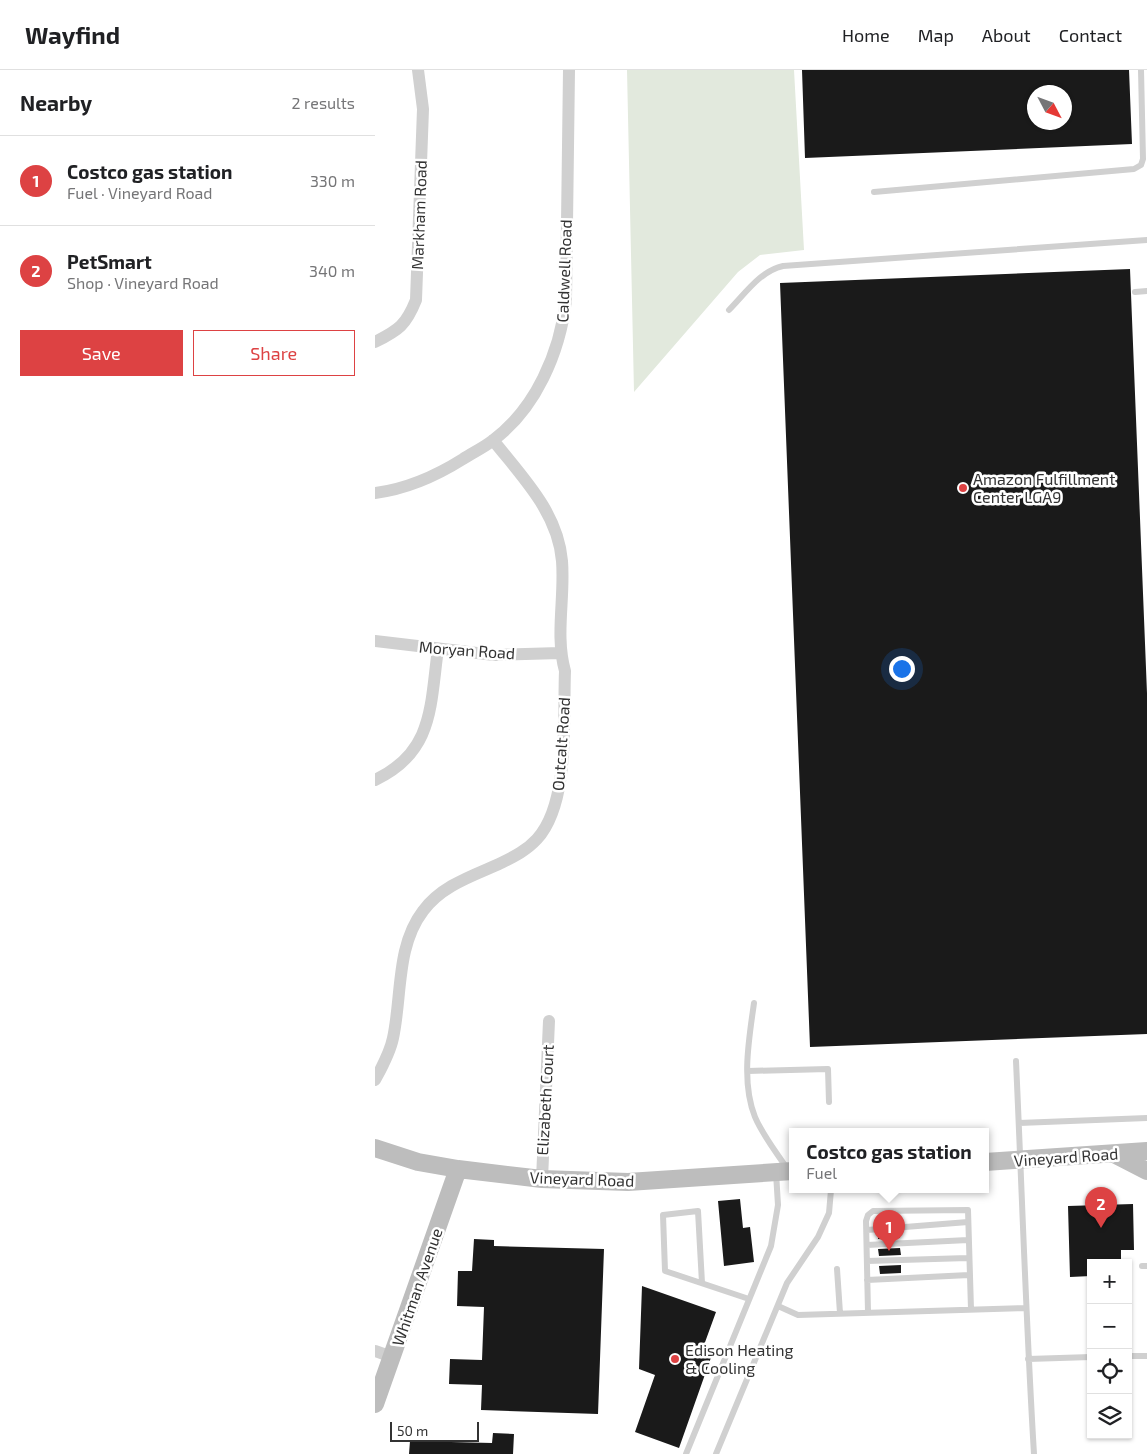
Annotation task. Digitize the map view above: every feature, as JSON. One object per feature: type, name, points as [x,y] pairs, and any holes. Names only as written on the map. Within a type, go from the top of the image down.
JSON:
[{"type":"street","name":"Markham Road","points":[[375,342],[398,330],[409,317],[416,300],[423,109],[418,70]]},
{"type":"street","name":"Caldwell Road","points":[[375,493],[417,483],[447,468],[493,440],[517,418],[541,384],[563,327],[569,70]]},
{"type":"street","name":"Outcalt Road","points":[[375,1080],[393,1040],[407,943],[423,910],[436,896],[455,883],[519,855],[537,839],[551,817],[559,792],[565,671],[560,653],[562,561],[557,530],[545,507],[493,440]]},
{"type":"street","name":"Moryan Road","points":[[375,641],[494,655],[560,653]]},
{"type":"street","points":[[375,780],[402,764],[420,741],[427,721],[438,649]]},
{"type":"street","name":"Elizabeth Court","points":[[542,1179],[549,1021]]},
{"type":"street","name":"Vineyard Road","points":[[375,1148],[418,1162],[458,1169],[542,1179],[628,1182],[786,1171]]},
{"type":"street","name":"Vineyard Road","points":[[989,1162],[1147,1151]]},
{"type":"street","points":[[1114,1154],[1147,1171]]},
{"type":"street","name":"Whitman Avenue","points":[[375,1404],[458,1169]]},
{"type":"street","points":[[375,1351],[392,1357]]},
{"type":"lane","points":[[874,192],[1134,169],[1141,165],[1143,159],[1141,70]]},
{"type":"lane","points":[[729,310],[760,277],[771,270],[783,266],[1147,240]]},
{"type":"lane","points":[[1135,292],[1147,291]]},
{"type":"lane","points":[[685,1454],[771,1246],[786,1171],[755,1116],[748,1072],[748,1047],[754,1003]]},
{"type":"lane","points":[[1016,1061],[1025,1308],[1034,1454]]},
{"type":"lane","points":[[748,1072],[828,1069],[829,1102]]},
{"type":"lane","points":[[1019,1123],[1147,1118]]},
{"type":"lane","points":[[716,1454],[787,1283],[818,1237],[829,1213],[831,1193]]},
{"type":"lane","points":[[868,1312],[867,1230],[868,1215],[873,1211],[968,1210],[971,1309]]},
{"type":"lane","points":[[702,1283],[698,1211],[663,1215],[665,1271],[749,1299]]},
{"type":"lane","points":[[867,1230],[968,1222]]},
{"type":"lane","points":[[867,1245],[968,1240]]},
{"type":"lane","points":[[867,1261],[969,1258]]},
{"type":"lane","points":[[837,1269],[840,1313]]},
{"type":"lane","points":[[867,1280],[969,1275]]},
{"type":"lane","points":[[777,1306],[798,1314],[1025,1308]]},
{"type":"lane","points":[[1132,1356],[1147,1356]]},
{"type":"lane","points":[[1028,1360],[1087,1357]]},
{"type":"shaded area","points":[[627,70],[794,70],[804,250],[760,255],[738,272],[634,392]]},
{"type":"building","points":[[802,70],[1129,70],[1132,144],[805,158]]},
{"type":"building","name":"Amazon Fulfillment Center LGA9","points":[[1130,269],[1147,693],[1147,1034],[810,1047],[780,283]]},
{"type":"building","points":[[740,1199],[743,1228],[750,1227],[754,1262],[724,1266],[718,1201]]},
{"type":"building","points":[[1133,1204],[1134,1250],[1121,1250],[1121,1259],[1087,1259],[1087,1276],[1070,1277],[1068,1206]]},
{"type":"building","points":[[877,1216],[899,1216],[900,1222],[877,1224]]},
{"type":"building","points":[[900,1232],[900,1238],[878,1239],[878,1234]]},
{"type":"building","points":[[474,1239],[494,1240],[494,1246],[604,1249],[598,1414],[481,1410],[482,1385],[449,1384],[450,1359],[482,1360],[484,1307],[457,1306],[458,1271],[472,1271]]},
{"type":"building","points":[[900,1248],[901,1255],[879,1256],[878,1249]]},
{"type":"building","points":[[901,1265],[901,1273],[880,1274],[879,1266]]},
{"type":"building","name":"Edison Heating & Cooling","points":[[642,1286],[716,1312],[704,1345],[714,1349],[679,1448],[635,1432],[655,1375],[639,1369]]},
{"type":"building","points":[[493,1433],[514,1434],[513,1454],[409,1454],[410,1441],[492,1443]]},
{"type":"place","name":"Amazon Fulfillment Center LGA9","points":[[963,488]]},
{"type":"place","name":"PetSmart","points":[[1101,1228]]},
{"type":"place","name":"Costco gas station","points":[[889,1251]]},
{"type":"place","name":"Edison Heating & Cooling","points":[[675,1359]]}]
